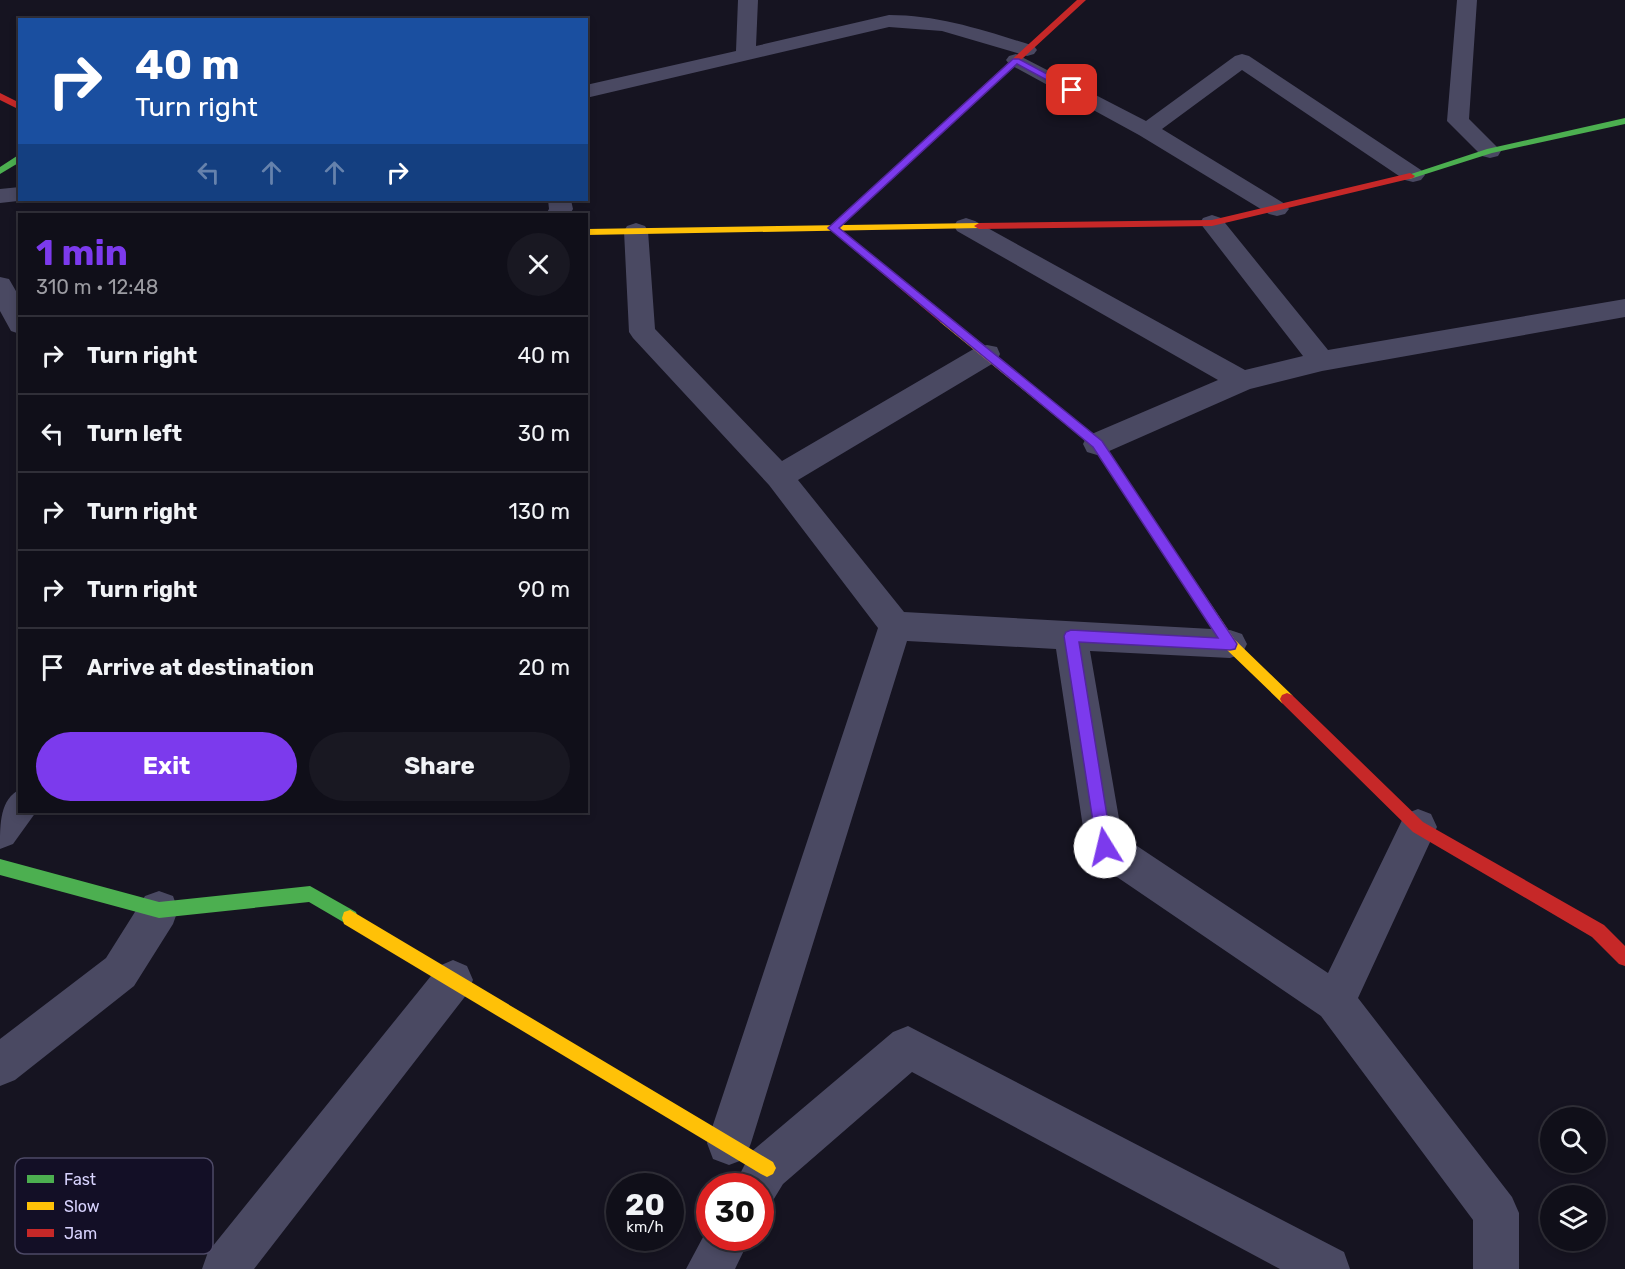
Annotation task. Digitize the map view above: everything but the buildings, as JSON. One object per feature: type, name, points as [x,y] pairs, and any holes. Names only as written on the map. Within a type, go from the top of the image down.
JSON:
[{"type":"street","points":[[746,55],[748,0]]},
{"type":"street","points":[[833,228],[1082,0]]},
{"type":"street","points":[[1467,0],[1458,121],[1490,151]]},
{"type":"street","points":[[588,92],[867,25],[912,20],[1022,55],[1277,209]]},
{"type":"street","points":[[1147,130],[1242,60],[1413,175]]},
{"type":"street","points":[[588,79],[636,81]]},
{"type":"street","points":[[0,96],[18,106]]},
{"type":"street","points":[[588,232],[1212,224],[1413,175],[1490,151],[1625,121]]},
{"type":"street","points":[[0,171],[18,158]]},
{"type":"street","points":[[0,196],[18,194]]},
{"type":"street","points":[[1212,224],[1322,361]]},
{"type":"street","points":[[966,226],[1242,381]]},
{"type":"street","points":[[833,228],[1097,444],[1230,644],[1418,827],[1598,931],[1625,958]]},
{"type":"street","points":[[636,231],[642,332],[779,477],[895,626],[1230,644]]},
{"type":"street","points":[[0,285],[18,321]]},
{"type":"street","points":[[1097,444],[1242,381],[1322,361],[1625,308]]},
{"type":"street","points":[[779,477],[987,354]]},
{"type":"street","points":[[729,1143],[895,626]]},
{"type":"street","points":[[1071,636],[1105,847],[1335,1002],[1496,1213],[1496,1269]]},
{"type":"street","points":[[0,831],[18,808]]},
{"type":"street","points":[[1335,1002],[1418,827]]},
{"type":"street","points":[[0,867],[159,910],[310,894],[729,1143],[758,1173]]},
{"type":"street","points":[[0,1065],[120,972],[159,910]]},
{"type":"street","points":[[225,1269],[453,980]]},
{"type":"street","points":[[766,1173],[908,1047],[1327,1269]]},
{"type":"street","points":[[709,1269],[719,1251]]},
{"type":"traffic: fast","points":[[1410,176],[1490,151],[1625,121]]},
{"type":"traffic: fast","points":[[0,171],[18,158]]},
{"type":"traffic: fast","points":[[0,867],[159,910],[310,894],[350,918]]},
{"type":"traffic: slow","points":[[588,232],[979,226]]},
{"type":"traffic: slow","points":[[944,319],[1097,444],[1230,644],[1287,699]]},
{"type":"traffic: slow","points":[[350,918],[767,1168]]},
{"type":"traffic: jam","points":[[944,319],[833,228],[1082,0]]},
{"type":"traffic: jam","points":[[0,96],[18,106]]},
{"type":"traffic: jam","points":[[979,226],[1212,223],[1410,176]]},
{"type":"traffic: jam","points":[[1287,699],[1418,827],[1598,931],[1625,958]]},
{"type":"route","points":[[1072,90],[1016,60],[833,228],[1097,444],[1230,644],[1071,636],[1105,847]]}]
